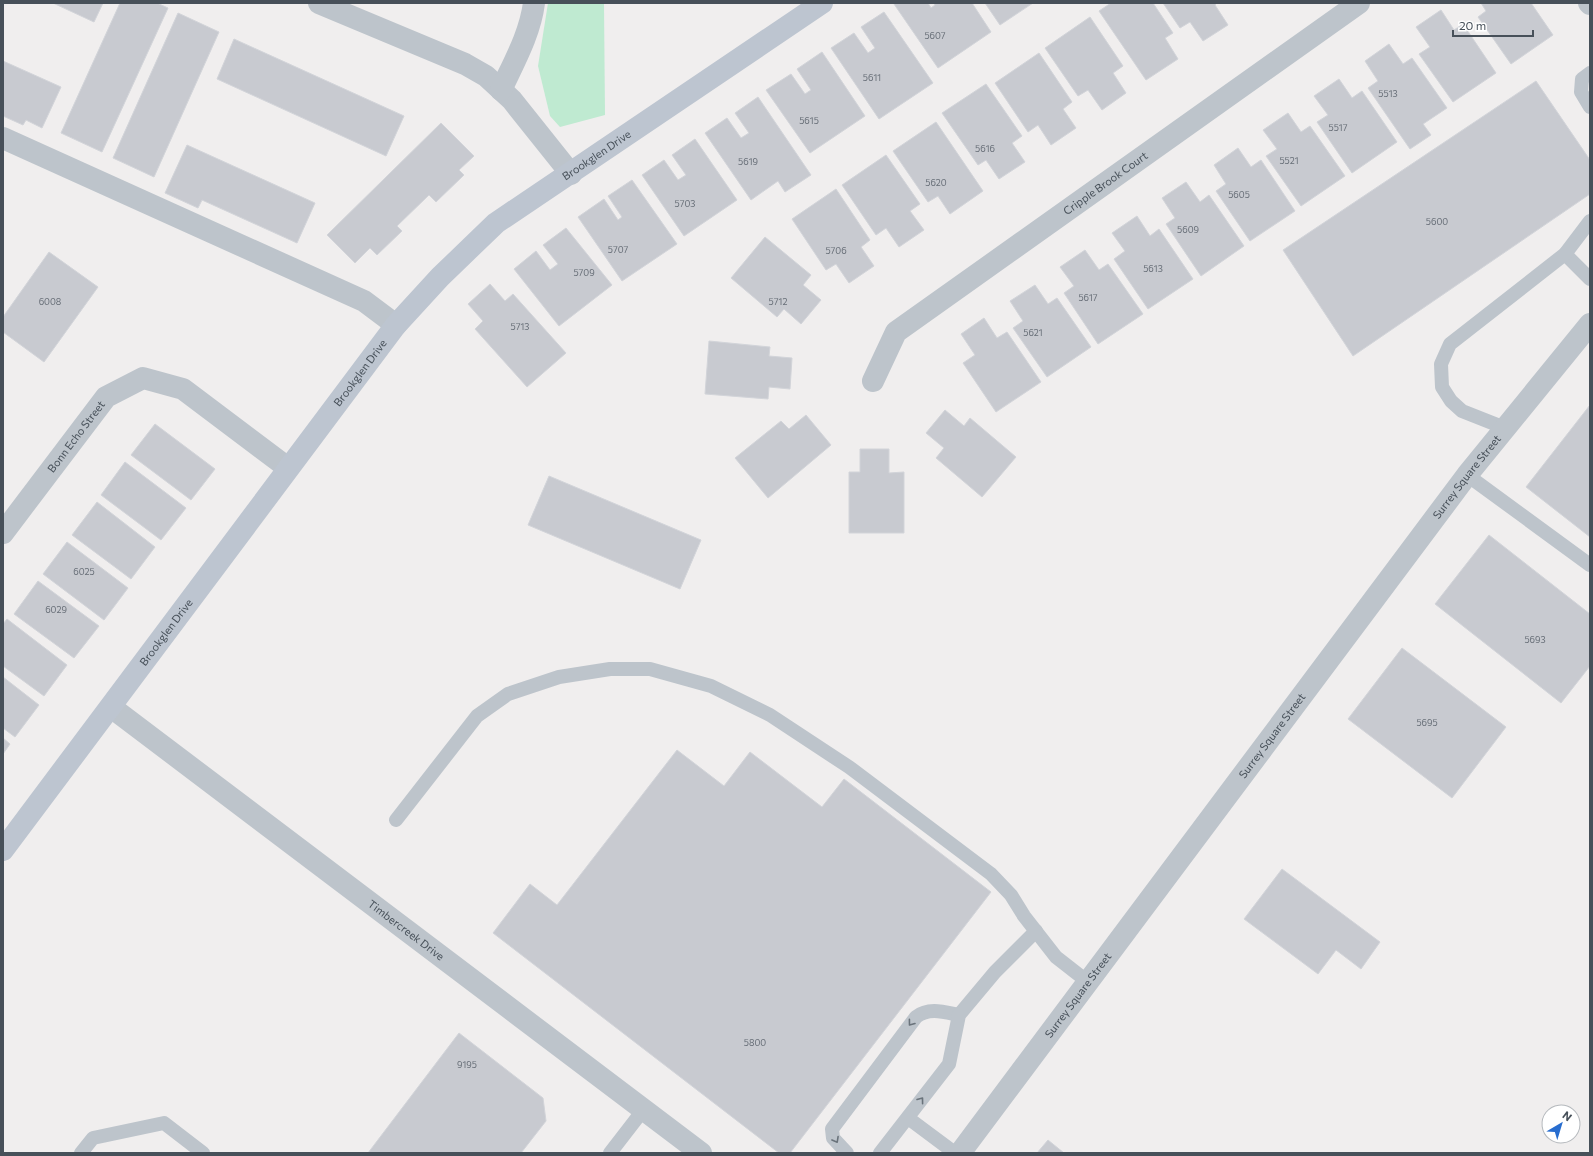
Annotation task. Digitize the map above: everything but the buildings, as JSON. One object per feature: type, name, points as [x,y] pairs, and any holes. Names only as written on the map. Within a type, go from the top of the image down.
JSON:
[{"type":"street","points":[[319,3],[465,64],[486,76],[512,100],[571,174]]},
{"type":"street","points":[[501,90],[525,40],[532,18],[534,3]]},
{"type":"street","name":"Brookglen Drive","points":[[3,850],[396,325],[440,278],[496,223],[571,174],[822,3]]},
{"type":"street","name":"Cripple Brook Court","points":[[873,381],[896,332],[1359,3]]},
{"type":"street","points":[[3,138],[364,301],[396,325]]},
{"type":"street","name":"Surrey Square Street","points":[[960,1153],[1467,476],[1590,324]]},
{"type":"street","name":"Bonn Echo Street","points":[[3,533],[106,397],[143,378],[183,389],[288,468]]},
{"type":"street","name":"Timbercreek Drive","points":[[111,707],[701,1153]]},
{"type":"lane","points":[[1590,73],[1582,79],[1581,92],[1590,107]]},
{"type":"lane","points":[[1505,428],[1462,411],[1451,401],[1442,387],[1441,364],[1450,344],[1565,254],[1590,221]]},
{"type":"lane","points":[[1565,254],[1590,278]]},
{"type":"lane","points":[[1467,476],[1590,565]]},
{"type":"lane","points":[[396,820],[477,716],[508,694],[559,677],[610,669],[650,669],[711,686],[770,715],[849,767],[991,874],[1011,895],[1056,957],[1088,982]]},
{"type":"lane","points":[[880,1153],[949,1064],[959,1015],[995,972],[1036,931]]},
{"type":"lane","points":[[847,1153],[833,1138],[832,1129],[916,1017],[923,1011],[937,1011],[959,1015]]},
{"type":"lane","points":[[610,1153],[644,1109]]},
{"type":"lane","points":[[908,1118],[955,1153]]},
{"type":"lane","points":[[81,1153],[93,1138],[164,1123],[203,1153]]},
{"type":"green space","points":[[548,3],[604,3],[605,115],[560,127],[550,116],[538,66]]}]
